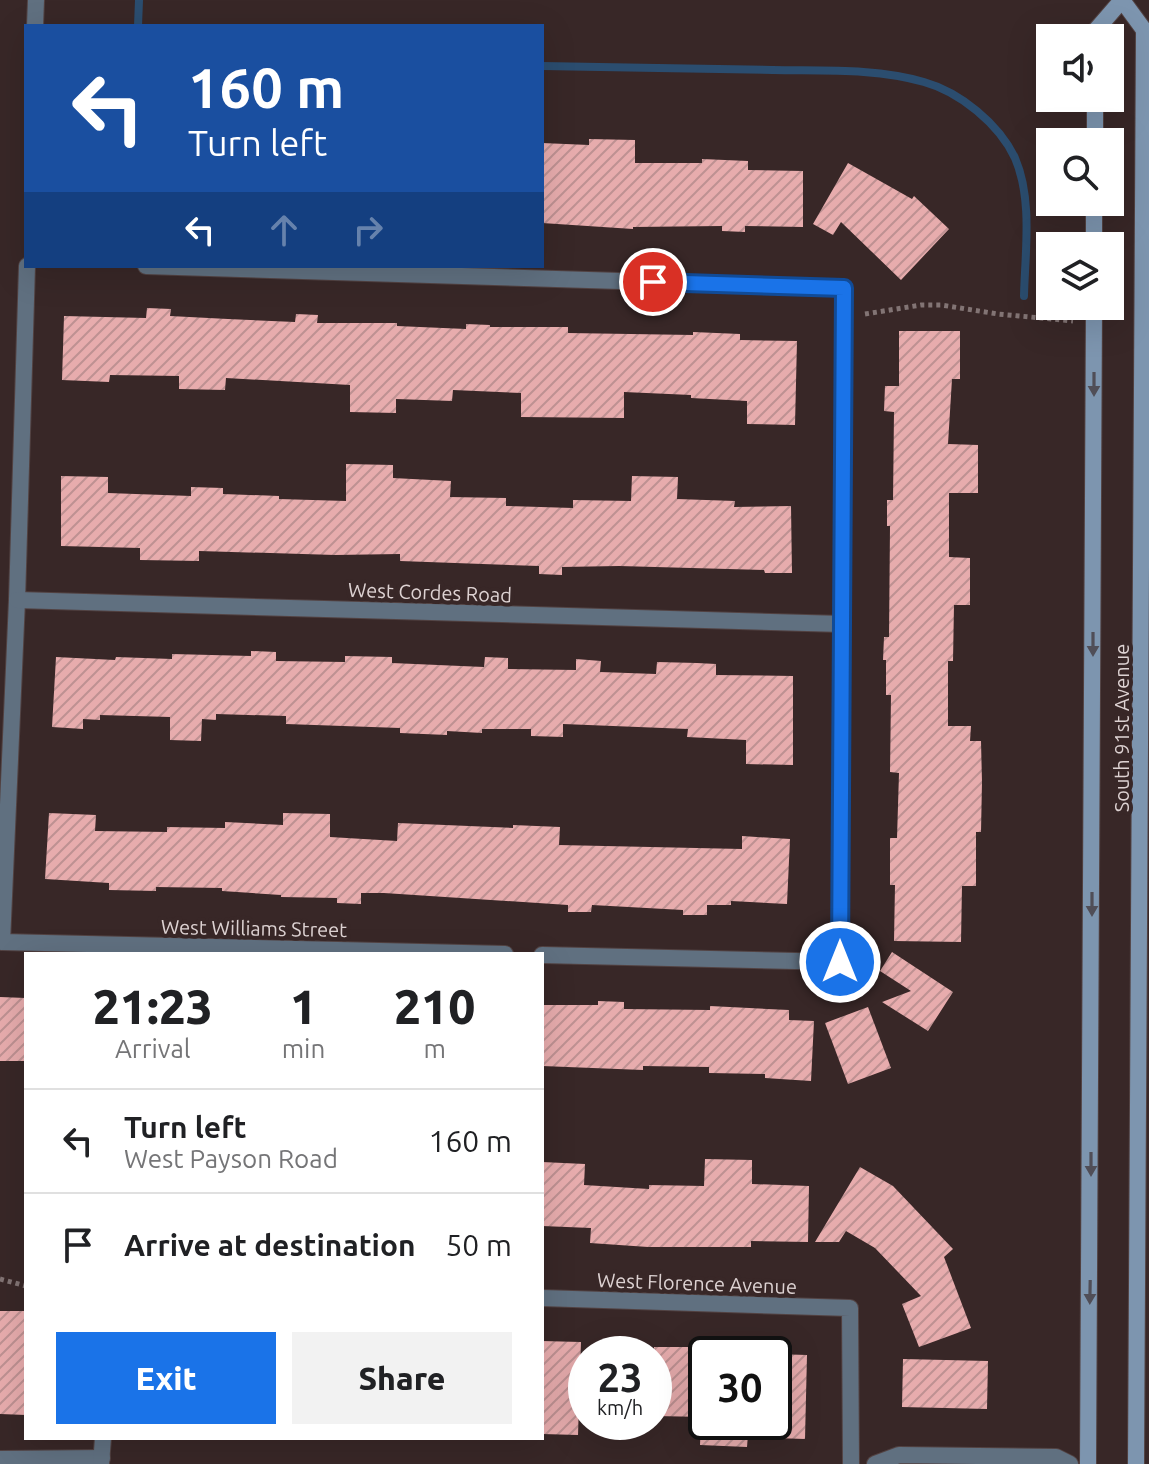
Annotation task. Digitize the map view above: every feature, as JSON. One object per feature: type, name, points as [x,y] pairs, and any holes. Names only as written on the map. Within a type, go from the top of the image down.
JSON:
[{"type":"main road","name":"South 91st Avenue","points":[[1101,24],[1122,0],[1144,30],[1136,1464]]},
{"type":"main road","name":"South 91st Avenue","points":[[1088,1464],[1094,320]]},
{"type":"street","points":[[35,24],[36,0]]},
{"type":"street","points":[[17,600],[27,268]]},
{"type":"street","points":[[209,268],[844,288],[840,962],[544,955]]},
{"type":"street","name":"West Cordes Road","points":[[17,600],[842,624]]},
{"type":"street","name":"West Williams Street","points":[[17,600],[2,942],[353,952]]},
{"type":"street","name":"West Florence Avenue","points":[[544,1298],[850,1308],[851,1464]]},
{"type":"street","points":[[0,1459],[102,1461],[103,1440]]},
{"type":"street","points":[[875,1464],[899,1455],[1056,1457],[1070,1464]]},
{"type":"path","points":[[844,314],[871,314],[921,305],[941,305],[998,314],[1036,314]]},
{"type":"path","points":[[0,1279],[24,1285]]},
{"type":"building","points":[[589,139],[635,140],[635,163],[702,163],[702,159],[748,161],[748,170],[803,171],[803,227],[745,226],[745,232],[722,231],[722,226],[633,229],[544,223],[544,143],[589,145]]},
{"type":"building","points":[[848,163],[912,199],[914,196],[949,229],[901,280],[841,222],[833,235],[813,224]]},
{"type":"building","points":[[147,308],[171,309],[170,316],[228,319],[295,322],[296,314],[318,315],[317,323],[397,323],[397,326],[466,329],[466,324],[568,327],[568,333],[693,335],[693,332],[740,334],[740,340],[797,341],[795,425],[747,424],[747,401],[691,398],[691,395],[624,392],[624,418],[521,417],[521,393],[453,390],[452,401],[396,399],[396,413],[350,412],[350,385],[226,378],[225,390],[179,389],[179,376],[110,375],[109,382],[62,380],[64,316],[146,318]]},
{"type":"building","points":[[899,331],[960,331],[960,379],[952,379],[948,444],[978,445],[978,493],[949,493],[949,557],[970,558],[970,605],[954,605],[953,661],[948,661],[948,726],[971,726],[970,741],[981,741],[981,832],[976,832],[976,886],[962,886],[961,942],[894,941],[895,885],[890,885],[890,838],[897,838],[899,773],[890,772],[891,695],[886,695],[886,660],[883,660],[884,637],[889,637],[890,526],[887,526],[887,500],[893,500],[894,412],[884,411],[885,386],[899,386]]},
{"type":"building","points":[[346,464],[393,465],[393,478],[451,481],[450,497],[506,498],[506,506],[573,508],[573,500],[631,501],[632,476],[678,477],[677,499],[735,501],[734,507],[791,506],[792,573],[619,566],[562,567],[562,575],[539,574],[539,566],[400,561],[400,554],[199,551],[199,561],[140,560],[140,548],[61,546],[61,476],[108,477],[108,493],[191,496],[191,487],[223,488],[223,494],[346,501]]},
{"type":"building","points":[[251,651],[276,652],[276,661],[345,662],[345,656],[392,657],[392,663],[484,667],[485,657],[508,658],[508,669],[576,670],[576,659],[601,661],[600,672],[656,674],[657,662],[716,664],[716,675],[793,676],[793,765],[746,764],[746,740],[687,737],[688,729],[563,724],[563,737],[531,736],[531,729],[482,729],[482,733],[447,731],[447,735],[400,733],[400,728],[286,724],[286,716],[216,714],[216,720],[202,719],[201,741],[170,740],[170,717],[100,715],[100,720],[83,719],[83,729],[52,727],[56,657],[172,659],[172,654],[251,656]]},
{"type":"building","points":[[49,813],[96,815],[95,831],[167,832],[167,827],[225,828],[225,822],[283,825],[283,813],[330,814],[330,837],[397,841],[398,823],[560,827],[559,845],[742,849],[742,836],[790,839],[787,904],[731,901],[731,905],[707,905],[707,915],[683,915],[683,910],[592,905],[591,912],[568,912],[568,905],[384,893],[361,893],[361,904],[337,903],[337,898],[281,897],[222,891],[222,888],[109,890],[109,883],[45,879]]},
{"type":"building","points":[[892,952],[953,992],[928,1031],[882,1002],[911,991],[880,971]]},
{"type":"building","points":[[0,997],[24,998],[24,1061],[0,1061]]},
{"type":"building","points":[[598,1001],[624,1002],[624,1009],[710,1010],[710,1006],[789,1010],[789,1020],[814,1021],[811,1081],[765,1078],[765,1074],[709,1073],[709,1067],[643,1066],[643,1070],[544,1066],[544,1005],[598,1005]]},
{"type":"building","points":[[868,1007],[891,1068],[848,1084],[825,1023]]},
{"type":"building","points":[[705,1159],[752,1160],[752,1184],[809,1186],[808,1242],[751,1241],[751,1247],[648,1247],[590,1243],[591,1228],[544,1226],[544,1162],[585,1164],[584,1185],[649,1189],[649,1185],[704,1186]]},
{"type":"building","points":[[860,1167],[893,1186],[953,1249],[944,1257],[971,1328],[919,1347],[902,1304],[921,1296],[875,1248],[846,1231],[839,1242],[815,1242]]},
{"type":"building","points":[[0,1311],[24,1311],[24,1415],[0,1414]]},
{"type":"building","points":[[544,1341],[568,1342],[568,1435],[544,1434]]},
{"type":"building","points":[[672,1347],[688,1347],[688,1417],[672,1416]]},
{"type":"building","points":[[792,1355],[807,1355],[805,1439],[792,1439]]},
{"type":"building","points":[[903,1359],[988,1361],[987,1409],[902,1407]]},
{"type":"building","points":[[700,1440],[748,1440],[747,1447],[700,1445]]},
{"type":"waterway","points":[[138,24],[139,0]]},
{"type":"waterway","points":[[544,66],[849,71],[906,78],[951,93],[977,111],[999,133],[1021,174],[1026,209],[1024,296]]},
{"type":"route","points":[[653,282],[844,288],[840,962]]}]
